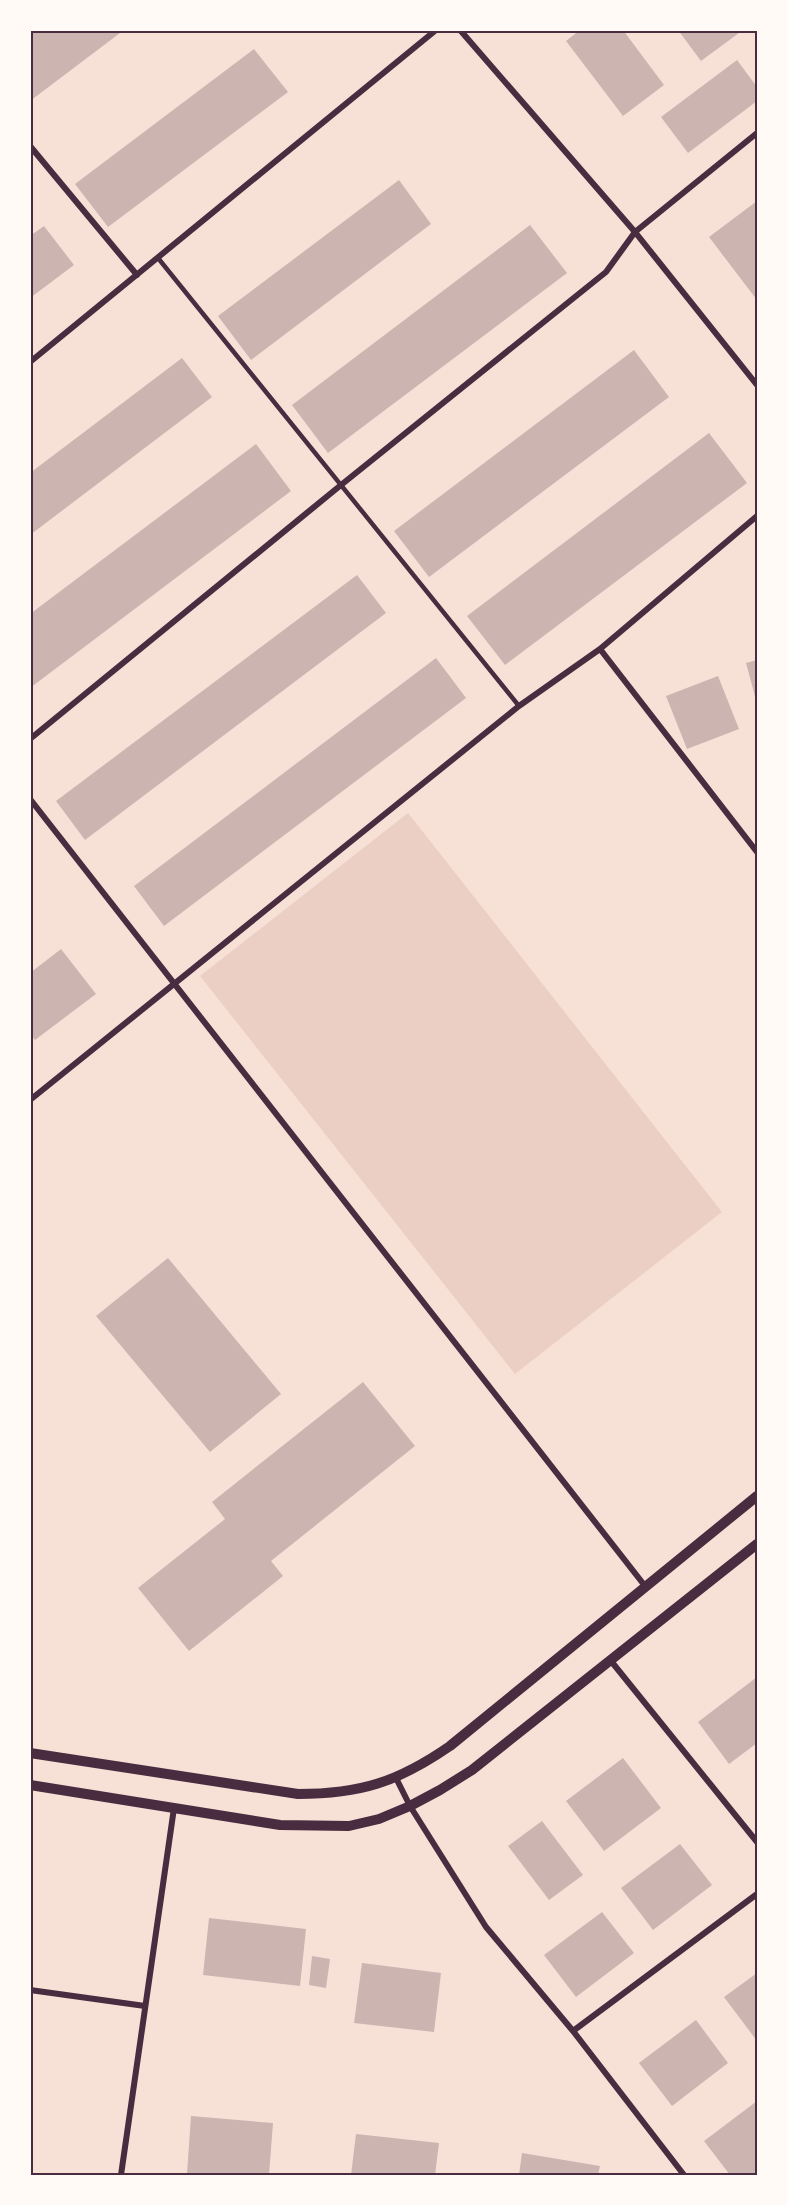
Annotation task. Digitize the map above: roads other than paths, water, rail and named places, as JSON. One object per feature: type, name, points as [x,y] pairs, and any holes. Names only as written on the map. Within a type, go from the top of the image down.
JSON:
[{"type":"street","points":[[30,362],[436,30]]},
{"type":"street","points":[[460,30],[635,232],[757,385]]},
{"type":"street","points":[[30,739],[341,484],[606,272],[635,232],[757,133]]},
{"type":"street","points":[[30,146],[136,275]]},
{"type":"street","points":[[30,1100],[519,706],[600,649],[757,516]]},
{"type":"street","points":[[600,649],[757,852]]},
{"type":"street","points":[[30,800],[645,1586]]},
{"type":"street","points":[[30,1753],[298,1794],[331,1794],[352,1791],[396,1778],[425,1764],[450,1746],[757,1496]]},
{"type":"street","points":[[30,1785],[280,1825],[349,1826],[379,1820],[440,1790],[472,1770],[757,1544]]},
{"type":"street","points":[[611,1661],[757,1842]]},
{"type":"street","points":[[396,1778],[410,1806],[486,1927],[573,2031],[684,2175]]},
{"type":"street","points":[[121,2175],[174,1807]]},
{"type":"street","points":[[573,2031],[757,1894]]},
{"type":"street","points":[[30,1990],[145,2006]]},
{"type":"lane","points":[[158,258],[519,706]]}]
